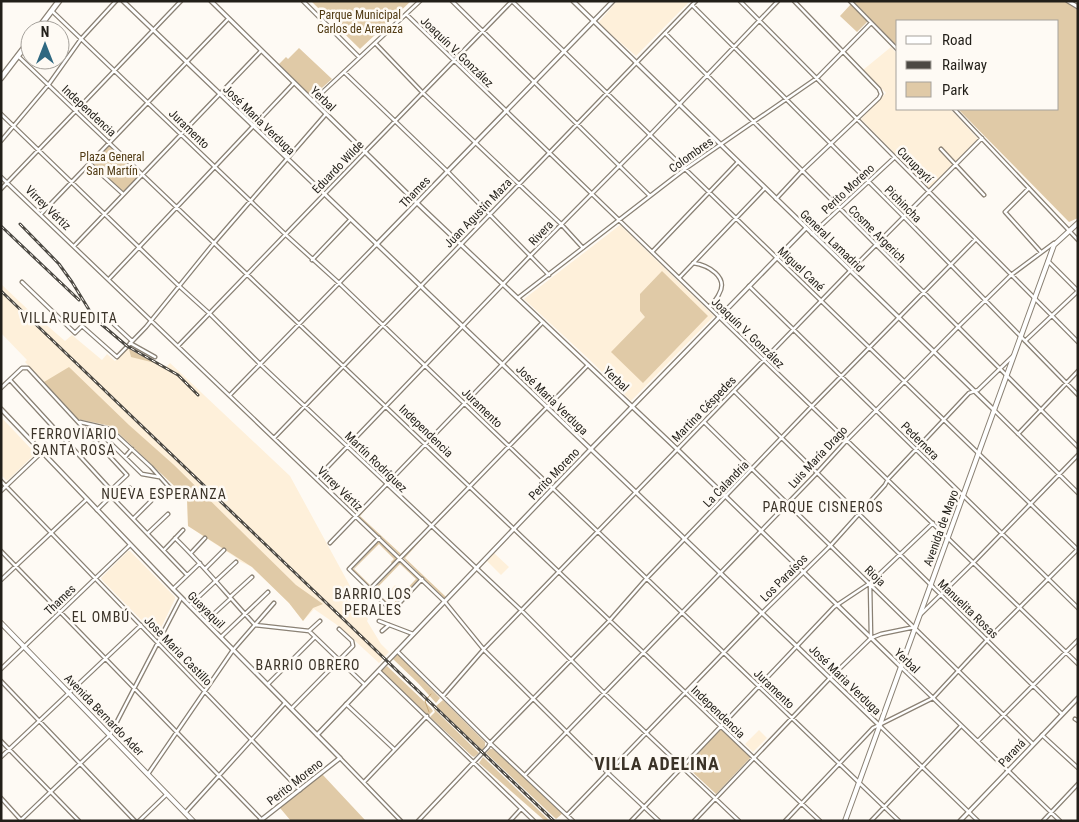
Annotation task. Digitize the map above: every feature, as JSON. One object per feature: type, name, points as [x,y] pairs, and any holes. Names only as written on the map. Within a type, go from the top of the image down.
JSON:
[{"type":"main road","points":[[45,20],[59,1]]},
{"type":"main road","points":[[1,78],[20,53]]},
{"type":"main road","name":"Luis María Drago","points":[[1056,242],[1078,224]]},
{"type":"main road","name":"Avenida de Mayo","points":[[845,821],[1056,242]]},
{"type":"main road","name":"Avenida Bernardo Ader","points":[[1,623],[193,821]]},
{"type":"street","points":[[1,141],[49,84],[81,39],[116,1]]},
{"type":"street","name":"José Maria Verduga","points":[[122,1],[323,195],[685,538],[978,821]]},
{"type":"street","points":[[1,189],[181,1]]},
{"type":"street","name":"Yerbal","points":[[211,1],[417,203],[678,450],[1060,821]]},
{"type":"street","points":[[302,1],[359,57]]},
{"type":"street","points":[[313,101],[420,1]]},
{"type":"street","points":[[452,1],[650,196]]},
{"type":"street","name":"Eduardo Wilde","points":[[178,346],[512,1]]},
{"type":"street","name":"Miguel Cané","points":[[512,1],[649,136],[870,347],[1078,550]]},
{"type":"street","name":"General Lamadrid","points":[[573,1],[1078,493]]},
{"type":"street","name":"Thames","points":[[230,395],[613,1]]},
{"type":"street","name":"Juan Agustín Maza","points":[[274,438],[548,152],[696,1]]},
{"type":"street","name":"Curupaytí","points":[[740,1],[1078,342]]},
{"type":"street","name":"Rivera","points":[[317,478],[778,1]]},
{"type":"street","points":[[776,199],[802,171],[879,98],[881,92],[794,1]]},
{"type":"street","points":[[850,1],[896,48]]},
{"type":"street","points":[[1068,1],[1078,7]]},
{"type":"street","name":"Pichincha","points":[[692,5],[832,144],[1078,395]]},
{"type":"street","name":"Juramento","points":[[52,11],[312,260],[339,283],[899,821]]},
{"type":"street","name":"Joaquín V. González","points":[[406,14],[1078,664]]},
{"type":"street","points":[[41,214],[228,18]]},
{"type":"street","name":"Colombres","points":[[518,299],[685,169],[817,78],[871,23]]},
{"type":"street","name":"Cosme Argerich","points":[[665,33],[754,120],[802,171],[1078,447]]},
{"type":"street","points":[[375,43],[423,93],[561,224],[583,248]]},
{"type":"street","points":[[74,246],[261,51]]},
{"type":"street","name":"Independencia","points":[[18,56],[144,174],[247,275],[471,486],[820,821]]},
{"type":"street","points":[[344,72],[447,171],[549,275]]},
{"type":"street","points":[[109,280],[294,83]]},
{"type":"street","points":[[955,110],[1029,188],[1073,229],[1078,240]]},
{"type":"street","name":"Martín Rodríguez","points":[[1,114],[431,527],[522,610],[604,694],[683,766],[739,821]]},
{"type":"street","points":[[22,282],[75,333],[82,326],[116,356],[131,342],[326,114]]},
{"type":"street","name":"Martina Céspedes","points":[[442,696],[484,649],[850,271],[982,138]]},
{"type":"street","points":[[940,149],[984,195]]},
{"type":"street","name":"Perito Moreno","points":[[812,234],[895,157]]},
{"type":"street","points":[[652,252],[738,162]]},
{"type":"street","points":[[89,163],[123,194]]},
{"type":"street","name":"Virrey Vértiz","points":[[1,176],[445,602],[484,649],[608,774],[659,821]]},
{"type":"street","points":[[679,278],[765,188]]},
{"type":"street","points":[[1029,188],[1005,212],[1042,252]]},
{"type":"street","points":[[312,260],[350,220]]},
{"type":"street","name":"Perito Moreno","points":[[317,735],[514,528],[806,228]]},
{"type":"street","name":"La Calandria","points":[[474,762],[488,747],[490,742],[610,620],[646,578],[976,239]]},
{"type":"street","name":"Luis María Drago","points":[[525,775],[958,327],[1011,275],[1056,242]]},
{"type":"street","points":[[1025,341],[1078,291],[1048,261]]},
{"type":"street","points":[[693,263],[708,267],[714,271],[721,281],[722,288],[720,294],[709,307]]},
{"type":"street","name":"Pedernera","points":[[749,286],[1078,608]]},
{"type":"street","points":[[105,316],[131,342],[155,357]]},
{"type":"street","points":[[330,543],[543,322]]},
{"type":"street","name":"Los Paraísos","points":[[567,815],[802,572],[831,545],[915,449],[970,393],[978,390],[1013,356]]},
{"type":"street","points":[[370,589],[588,365]]},
{"type":"street","points":[[1,388],[22,368],[28,368],[127,475],[110,490]]},
{"type":"street","points":[[1018,434],[1065,382],[1078,371]]},
{"type":"street","points":[[10,380],[110,490],[112,496],[187,575]]},
{"type":"street","name":"Manuelita Rosas","points":[[734,391],[899,556],[1062,714]]},
{"type":"street","name":"Guayaquil","points":[[1,409],[130,545],[401,821]]},
{"type":"street","points":[[78,422],[110,429],[178,496]]},
{"type":"street","name":"Rioja","points":[[704,422],[1033,744]]},
{"type":"street","points":[[91,424],[142,474],[159,477]]},
{"type":"street","points":[[125,457],[132,450]]},
{"type":"street","points":[[1,491],[42,452]]},
{"type":"street","points":[[920,615],[1078,455]]},
{"type":"street","name":"Jose Maria Castillo","points":[[1,481],[300,790]]},
{"type":"street","points":[[117,501],[130,488]]},
{"type":"street","points":[[97,510],[112,496]]},
{"type":"street","points":[[1,580],[87,499]]},
{"type":"street","points":[[134,518],[151,501]]},
{"type":"street","points":[[148,533],[168,514]]},
{"type":"street","points":[[631,821],[836,604],[870,584],[932,523]]},
{"type":"street","points":[[164,550],[183,530]]},
{"type":"street","points":[[175,538],[206,568],[216,582],[255,625],[309,631],[365,685]]},
{"type":"street","points":[[190,553],[205,538]]},
{"type":"street","points":[[378,538],[349,569],[392,611],[422,580]]},
{"type":"street","name":"Thames","points":[[1,669],[130,545]]},
{"type":"street","points":[[206,568],[224,550]]},
{"type":"street","points":[[785,821],[873,728],[933,698],[987,640],[1078,550]]},
{"type":"street","points":[[1,552],[261,820]]},
{"type":"street","points":[[190,606],[236,562]]},
{"type":"street","points":[[173,589],[200,563]]},
{"type":"street","points":[[206,622],[252,577]]},
{"type":"street","points":[[870,584],[871,638]]},
{"type":"street","points":[[221,637],[268,592]]},
{"type":"street","points":[[1,798],[21,820],[110,735],[181,597]]},
{"type":"street","points":[[148,774],[233,650],[274,603]]},
{"type":"street","points":[[309,631],[320,620]]},
{"type":"street","points":[[379,621],[413,634]]},
{"type":"street","points":[[1,757],[140,625]]},
{"type":"street","points":[[382,631],[389,625]]},
{"type":"street","points":[[694,821],[830,678],[871,638],[915,627]]},
{"type":"street","points":[[292,708],[353,643],[339,628]]},
{"type":"street","points":[[268,684],[315,637]]},
{"type":"street","points":[[978,741],[1078,640]]},
{"type":"street","points":[[397,651],[573,821]]},
{"type":"street","points":[[379,670],[534,821]]},
{"type":"street","points":[[1,681],[137,821],[167,794]]},
{"type":"street","name":"Paraná","points":[[960,821],[1078,698]]},
{"type":"street","points":[[185,813],[286,702]]},
{"type":"street","points":[[346,704],[395,750]]},
{"type":"street","points":[[364,782],[427,716]]},
{"type":"street","points":[[871,821],[961,725]]},
{"type":"street","points":[[1042,735],[1078,768]]},
{"type":"street","points":[[1,741],[79,821]]},
{"type":"street","name":"Perito Moreno","points":[[261,820],[340,758]]},
{"type":"street","points":[[418,821],[474,762]]},
{"type":"street","points":[[1043,821],[1078,784]]},
{"type":"street","points":[[510,821],[521,809]]},
{"type":"shaded area","points":[[617,1],[690,1],[636,56],[598,23]]},
{"type":"shaded area","points":[[891,47],[896,53],[896,110],[951,110],[978,139],[929,189],[861,119],[886,93],[863,70]]},
{"type":"shaded area","points":[[620,225],[714,316],[631,401],[524,299]]},
{"type":"shaded area","points":[[1,284],[41,322],[65,341],[72,335],[102,360],[107,354],[115,361],[128,347],[166,367],[170,363],[290,476],[368,619],[367,621],[381,644],[389,652],[379,663],[340,627],[314,609],[303,621],[289,603],[252,567],[237,560],[188,526],[187,498],[111,426],[78,419],[1,333]]},
{"type":"shaded area","points":[[1,417],[35,454],[8,480],[1,475]]},
{"type":"shaded area","points":[[128,551],[175,597],[157,636],[101,578]]},
{"type":"shaded area","points":[[494,553],[509,567],[501,575],[487,561]]},
{"type":"shaded area","points":[[395,585],[403,593],[398,597],[395,594],[391,598],[387,594]]},
{"type":"shaded area","points":[[759,730],[767,738],[753,752],[745,744]]},
{"type":"green space","name":"Parque Municipal Carlos de Arenaza","points":[[311,1],[411,1],[360,49]]},
{"type":"green space","points":[[853,1],[1070,1],[1078,9],[1078,218],[1069,222],[959,110],[1059,110],[1059,20],[896,20],[896,45]]},
{"type":"green space","points":[[851,4],[867,20],[857,32],[840,16]]},
{"type":"green space","points":[[299,48],[332,79],[314,95],[310,96],[279,64],[286,57],[288,59]]},
{"type":"green space","name":"Plaza General San Martín","points":[[109,144],[140,173],[140,176],[123,192],[91,163]]},
{"type":"green space","points":[[662,271],[708,316],[643,383],[611,352],[645,317],[640,311],[640,294]]},
{"type":"green space","points":[[129,349],[155,363],[131,357]]},
{"type":"green space","points":[[69,367],[174,465],[296,585],[323,604],[313,608],[303,621],[289,603],[252,567],[188,526],[187,498],[111,426],[78,419],[44,382]]},
{"type":"green space","points":[[386,486],[360,516],[401,554],[429,528],[401,556],[357,516]]},
{"type":"green space","points":[[430,530],[405,558],[446,597],[445,599],[403,558]]},
{"type":"green space","points":[[379,541],[398,559],[371,588],[352,570]],"holes":[[[379,544],[394,559],[391,562],[392,564],[371,586],[354,569]]]},
{"type":"green space","points":[[400,561],[419,579],[392,608],[373,590]],"holes":[[[400,564],[416,579],[391,606],[375,590]]]},
{"type":"green space","points":[[398,654],[440,698],[436,703],[393,659]]},
{"type":"green space","points":[[387,666],[431,708],[433,711],[428,716],[381,671]]},
{"type":"green space","points":[[443,700],[485,742],[482,750],[436,706]]},
{"type":"green space","points":[[433,708],[479,753],[474,757],[472,756],[430,717],[435,712]]},
{"type":"green space","points":[[722,728],[752,756],[716,794],[686,766]]},
{"type":"green space","points":[[493,749],[563,813],[556,819],[486,753]]},
{"type":"green space","points":[[483,757],[550,821],[545,821],[479,763]]},
{"type":"green space","points":[[322,774],[364,821],[291,821],[280,808]]},
{"type":"waterway","points":[[429,712],[425,701],[431,694]]},
{"type":"railway","points":[[20,224],[59,264],[91,313],[101,324],[127,346],[178,375],[198,395]]},
{"type":"railway","points":[[1,226],[79,300]]},
{"type":"railway","points":[[1,291],[554,821]]},
{"type":"district","name":"VILLA RUEDITA","points":[[69,318]]},
{"type":"district","name":"FERROVIARIO SANTA ROSA","points":[[74,442]]},
{"type":"district","name":"NUEVA ESPERANZA","points":[[164,494]]},
{"type":"district","name":"PARQUE CISNEROS","points":[[823,507]]},
{"type":"district","name":"BARRIO LOS PERALES","points":[[373,602]]},
{"type":"district","name":"EL OMBÚ","points":[[101,617]]},
{"type":"district","name":"BARRIO OBRERO","points":[[308,665]]},
{"type":"district","name":"VILLA ADELINA","points":[[657,764]]}]
